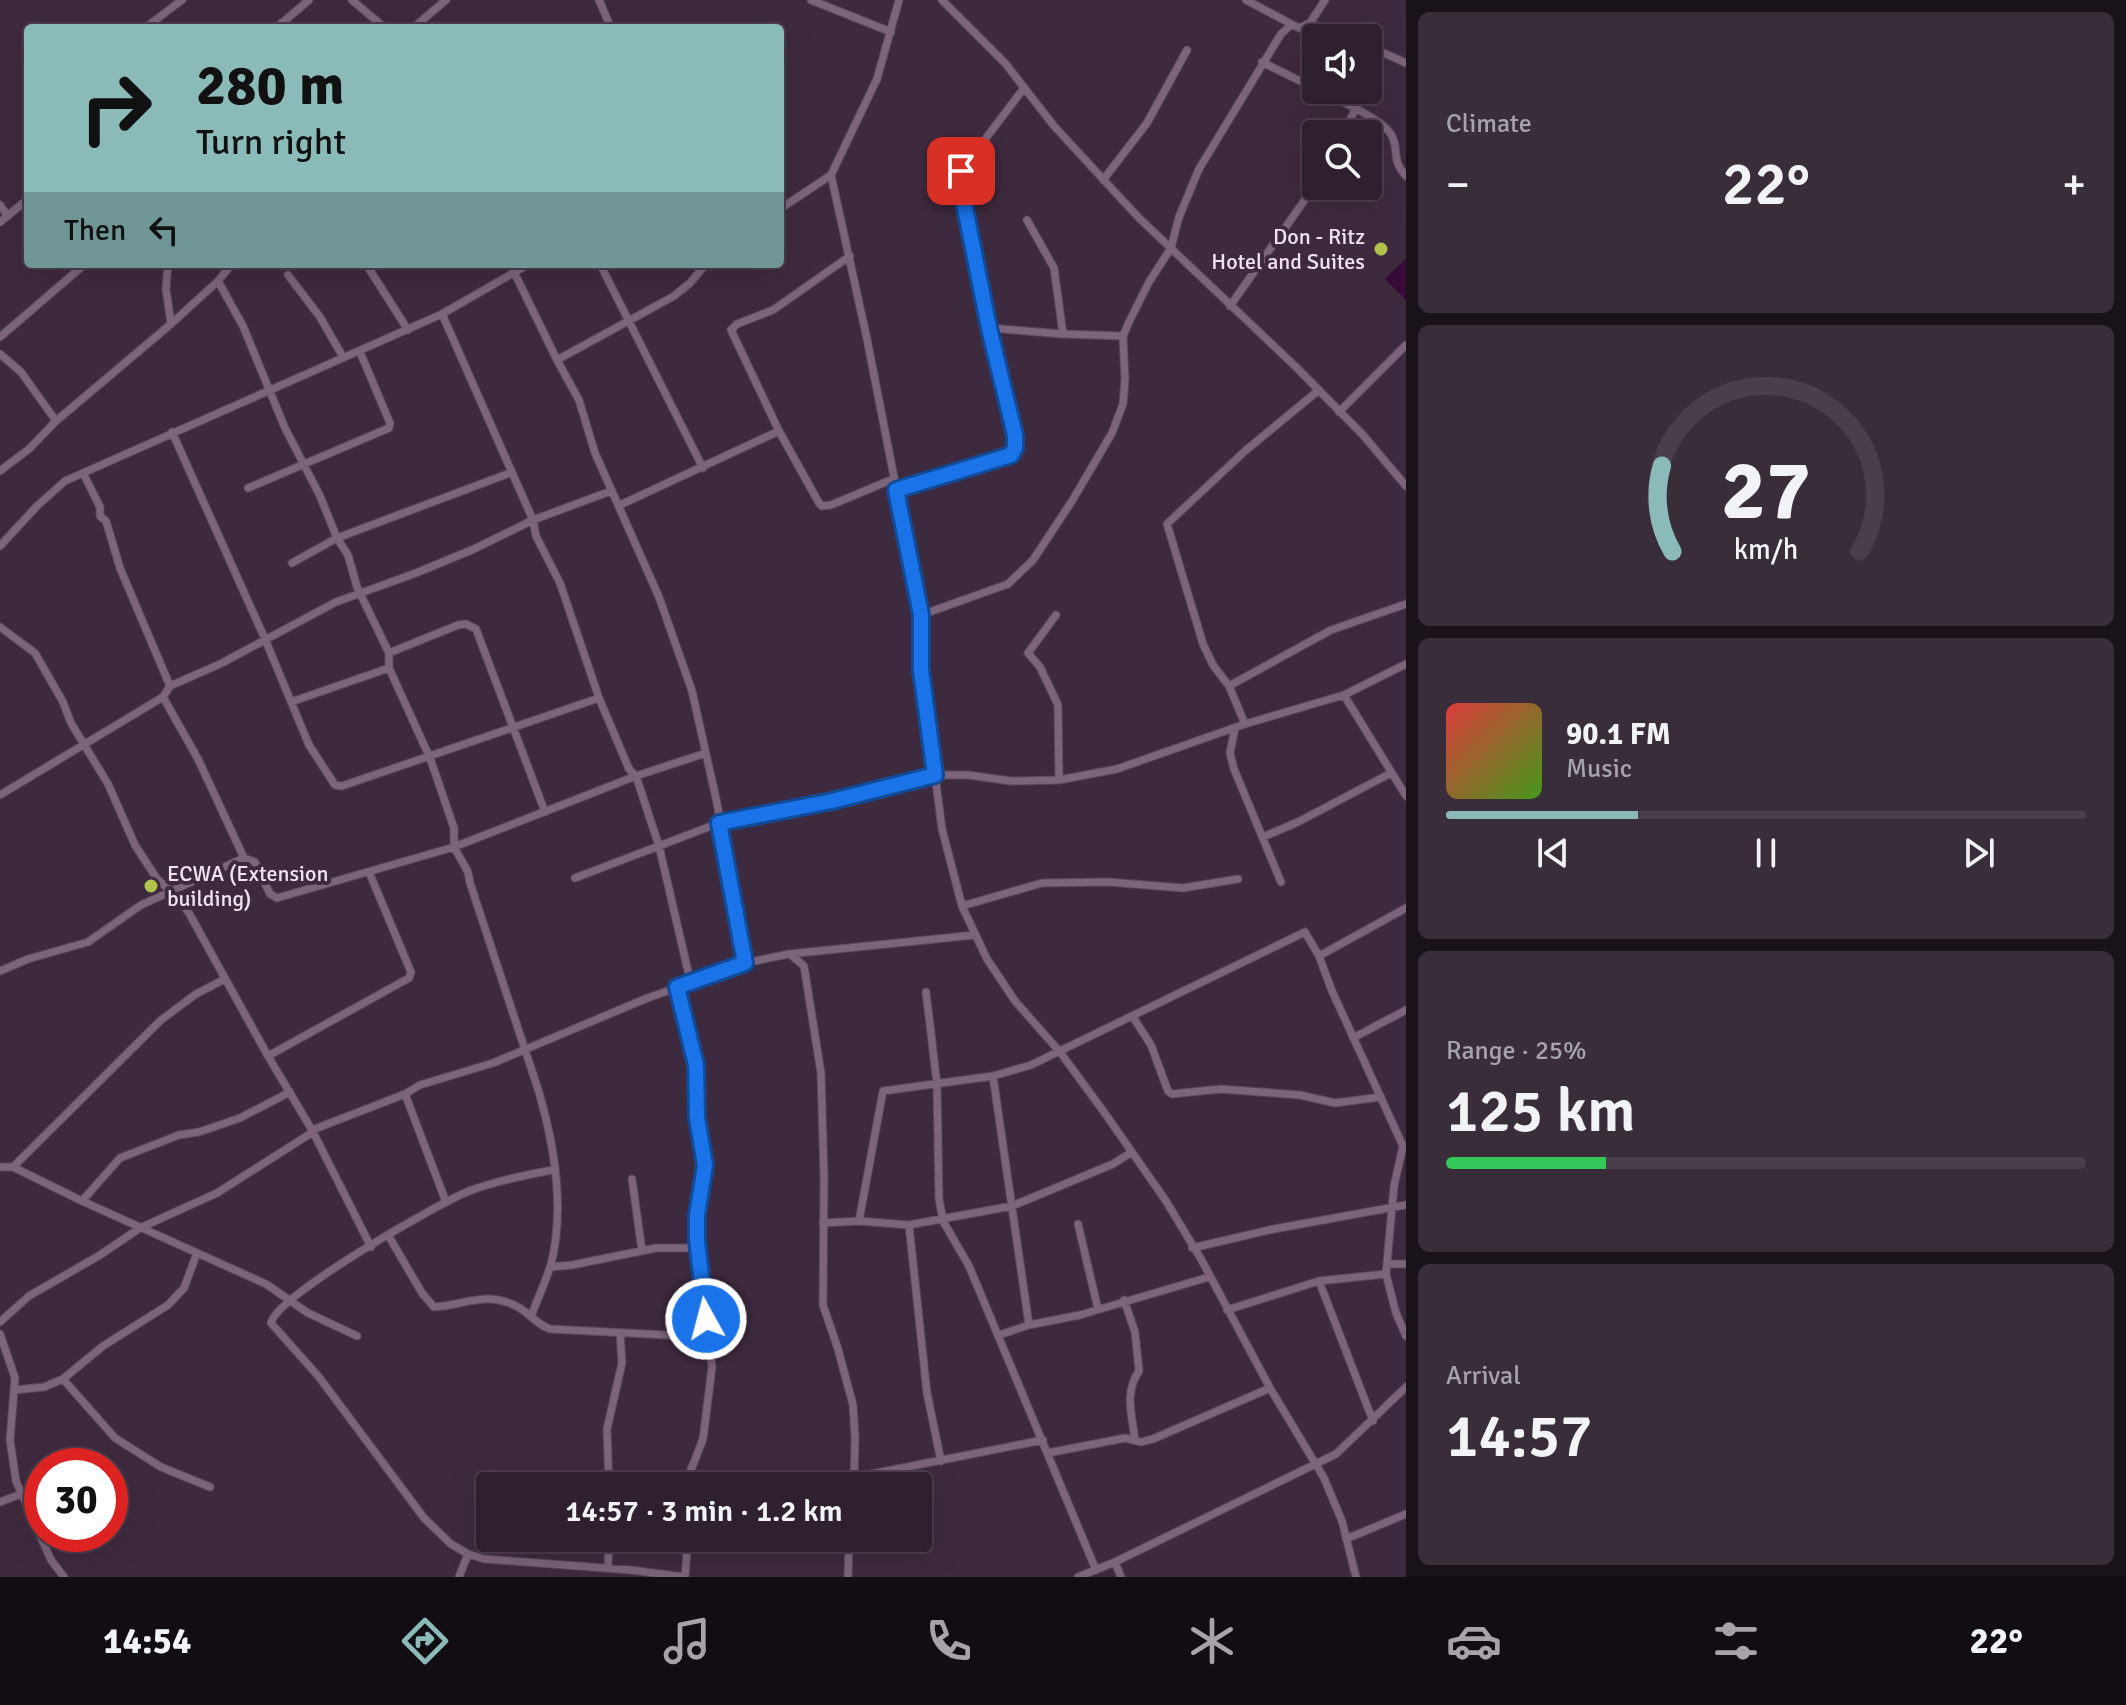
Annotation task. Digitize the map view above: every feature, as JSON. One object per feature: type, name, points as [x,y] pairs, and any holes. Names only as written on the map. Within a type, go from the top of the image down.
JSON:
[{"type":"street","points":[[150,24],[182,0]]},
{"type":"street","points":[[281,24],[309,0]]},
{"type":"street","points":[[352,0],[380,24]]},
{"type":"street","points":[[418,24],[446,0]]},
{"type":"street","points":[[599,0],[609,24]]},
{"type":"street","points":[[811,0],[891,32]]},
{"type":"street","points":[[784,206],[831,175],[864,110],[899,0]]},
{"type":"street","points":[[942,0],[1005,63],[1054,126],[1103,180],[1319,390],[1406,486]]},
{"type":"street","points":[[1246,0],[1299,28],[1310,23],[1325,0]]},
{"type":"street","points":[[921,615],[994,591],[1008,584],[1033,560],[1112,433],[1123,404],[1123,336],[1149,282],[1171,248],[1179,217],[1199,169],[1262,62],[1291,25]]},
{"type":"street","points":[[1103,180],[1147,123],[1187,50]]},
{"type":"street","points":[[1382,52],[1406,63]]},
{"type":"street","points":[[1262,62],[1302,82]]},
{"type":"street","points":[[896,490],[1011,455],[1015,448],[1015,435],[989,328],[959,178],[961,171],[1024,88]]},
{"type":"street","points":[[1344,104],[1381,122],[1391,132],[1396,145],[1397,165],[1406,176]]},
{"type":"street","points":[[1350,120],[1355,110]]},
{"type":"street","points":[[831,175],[921,615],[921,670],[942,829],[962,906],[975,935],[1015,1001],[1060,1052],[1166,1201],[1324,1478],[1356,1577]]},
{"type":"street","points":[[1230,306],[1305,200]]},
{"type":"street","points":[[0,222],[24,202]]},
{"type":"street","points":[[0,205],[8,216]]},
{"type":"street","points":[[1027,220],[1054,268],[1063,334]]},
{"type":"street","points":[[850,256],[773,310],[737,324],[731,330],[779,431],[822,506],[893,479]]},
{"type":"street","points":[[0,337],[80,268]]},
{"type":"street","points":[[168,268],[166,289],[171,324]]},
{"type":"street","points":[[0,471],[171,324],[229,268]]},
{"type":"street","points":[[369,268],[408,330]]},
{"type":"street","points":[[0,546],[53,490],[83,473],[408,330],[523,268]]},
{"type":"street","points":[[602,268],[703,468]]},
{"type":"street","points":[[557,360],[674,296],[701,268]]},
{"type":"street","points":[[515,274],[579,400],[595,453],[659,597],[686,672],[706,753],[745,963]]},
{"type":"street","points":[[288,275],[320,317],[343,357]]},
{"type":"street","points":[[218,281],[237,314],[285,428],[348,555],[360,593],[389,653],[389,668],[430,758],[454,828],[454,847],[468,872],[546,1115],[553,1170],[556,1240],[550,1267],[531,1317]]},
{"type":"street","points":[[442,314],[533,520],[536,536],[560,583],[599,698],[629,769],[636,776],[659,846],[691,984]]},
{"type":"street","points":[[989,328],[1123,336]]},
{"type":"street","points":[[1339,412],[1406,345]]},
{"type":"street","points":[[248,488],[389,428],[390,423],[360,352]]},
{"type":"street","points":[[0,354],[21,372],[56,421]]},
{"type":"street","points":[[1245,724],[1229,686],[1213,665],[1203,644],[1167,524],[1245,451],[1319,390]]},
{"type":"street","points":[[620,505],[779,431]]},
{"type":"street","points":[[172,432],[309,745],[335,785],[342,786],[430,758],[599,698]]},
{"type":"street","points":[[83,473],[100,507],[100,516],[106,521],[120,568],[170,686]]},
{"type":"street","points":[[292,563],[337,538],[510,473]]},
{"type":"street","points":[[0,795],[163,697],[170,686],[336,602],[474,549],[533,520],[611,491]]},
{"type":"street","points":[[1229,686],[1331,630],[1406,604]]},
{"type":"street","points":[[1056,615],[1028,653],[1040,667],[1058,705],[1059,780]]},
{"type":"street","points":[[389,653],[458,625],[476,629],[545,812]]},
{"type":"street","points":[[0,627],[35,653],[123,814],[135,845],[157,879],[180,899],[190,915],[313,1131],[371,1247]]},
{"type":"street","points":[[575,878],[719,823],[832,801],[935,775],[968,775],[1011,781],[1059,780],[1117,769],[1245,724],[1344,695],[1406,664]]},
{"type":"street","points":[[291,702],[389,668]]},
{"type":"street","points":[[1344,695],[1406,796]]},
{"type":"street","points":[[163,697],[198,759],[244,858]]},
{"type":"street","points":[[1235,728],[1230,753],[1234,769],[1281,882]]},
{"type":"street","points":[[0,971],[28,959],[88,942],[141,905],[244,858],[255,862],[270,894],[277,898],[454,847],[636,776],[706,753]]},
{"type":"street","points":[[1263,837],[1391,773]]},
{"type":"street","points":[[268,1056],[409,978],[411,972],[369,872]]},
{"type":"street","points":[[962,906],[1042,883],[1108,882],[1183,888],[1238,879]]},
{"type":"street","points":[[1319,956],[1406,908]]},
{"type":"street","points":[[859,1221],[881,1093],[993,1076],[1031,1065],[1302,932],[1309,935],[1404,1146],[1394,1186],[1386,1274],[1392,1301],[1406,1336]]},
{"type":"street","points":[[0,1322],[29,1296],[140,1228],[217,1193],[313,1131],[420,1085],[526,1050],[568,1029],[745,963],[789,954],[975,935]]},
{"type":"street","points":[[789,954],[804,966],[817,1041],[822,1108],[823,1305],[853,1405],[855,1472]]},
{"type":"street","points":[[13,1167],[161,1020],[196,994],[225,979]]},
{"type":"street","points":[[677,987],[696,1065],[697,1118],[705,1165],[697,1215],[698,1248],[712,1367],[709,1412],[690,1472]]},
{"type":"street","points":[[926,992],[937,1084],[939,1199],[943,1221],[969,1266],[1096,1570]]},
{"type":"street","points":[[1353,1038],[1406,1010]]},
{"type":"street","points":[[1133,1017],[1151,1045],[1168,1091],[1172,1094],[1221,1089],[1300,1095],[1335,1103],[1381,1097]]},
{"type":"street","points":[[993,1076],[1029,1325]]},
{"type":"street","points":[[82,1201],[120,1158],[179,1135],[199,1132],[240,1118],[290,1092]]},
{"type":"street","points":[[405,1094],[446,1202]]},
{"type":"street","points":[[823,1223],[859,1221],[909,1225],[1012,1206],[1113,1164],[1132,1152]]},
{"type":"street","points":[[0,1167],[13,1167],[266,1284],[308,1313],[357,1336]]},
{"type":"street","points":[[553,1170],[521,1175],[470,1191],[407,1221],[288,1301],[274,1314],[271,1323],[319,1377],[424,1518],[451,1544],[468,1554],[484,1559],[685,1577],[687,1552]]},
{"type":"street","points":[[632,1179],[642,1251]]},
{"type":"street","points":[[1192,1248],[1274,1229],[1406,1205]]},
{"type":"street","points":[[1078,1224],[1098,1309]]},
{"type":"street","points":[[909,1225],[927,1393],[941,1461]]},
{"type":"street","points":[[388,1235],[422,1293],[434,1307],[472,1299],[492,1299],[519,1308],[538,1325],[550,1329],[686,1336],[708,1333]]},
{"type":"street","points":[[550,1267],[642,1251],[698,1248]]},
{"type":"street","points":[[14,1390],[44,1387],[63,1379],[103,1346],[179,1296],[197,1253]]},
{"type":"street","points":[[1388,1264],[1406,1264]]},
{"type":"street","points":[[1227,1310],[1319,1281],[1386,1274]]},
{"type":"street","points":[[999,1335],[1209,1277]]},
{"type":"street","points":[[1319,1281],[1373,1421]]},
{"type":"street","points":[[1124,1300],[1135,1332],[1139,1371],[1133,1379],[1129,1399],[1135,1440]]},
{"type":"street","points":[[609,1472],[607,1429],[622,1363],[620,1333]]},
{"type":"street","points":[[0,1334],[15,1378],[10,1440],[13,1466],[21,1494],[51,1560],[64,1577]]},
{"type":"street","points":[[63,1379],[115,1438],[161,1467],[210,1487]]},
{"type":"street","points":[[1078,1577],[1336,1454],[1406,1387]]},
{"type":"street","points":[[1048,1453],[1125,1438],[1141,1442],[1153,1439],[1270,1388]]},
{"type":"street","points":[[896,1472],[1043,1440]]},
{"type":"street","points":[[0,1502],[21,1494]]},
{"type":"street","points":[[1346,1539],[1406,1514]]},
{"type":"street","points":[[608,1568],[609,1552]]},
{"type":"street","points":[[848,1577],[849,1552]]},
{"type":"street","points":[[459,1577],[468,1554]]},
{"type":"street","points":[[1115,1562],[1121,1577]]},
{"type":"shaded area","points":[[1406,259],[1406,300],[1385,279]]},
{"type":"place","name":"Don - Ritz Hotel and Suites","points":[[1381,249]]},
{"type":"place","name":"ECWA (Extension building)","points":[[151,886]]},
{"type":"route","points":[[706,1319],[697,1240],[697,1215],[705,1165],[697,1118],[696,1065],[677,987],[745,963],[719,823],[832,801],[935,775],[921,670],[921,615],[896,490],[996,461],[1011,455],[1015,448],[1015,435],[989,328],[959,178],[961,171]]}]
